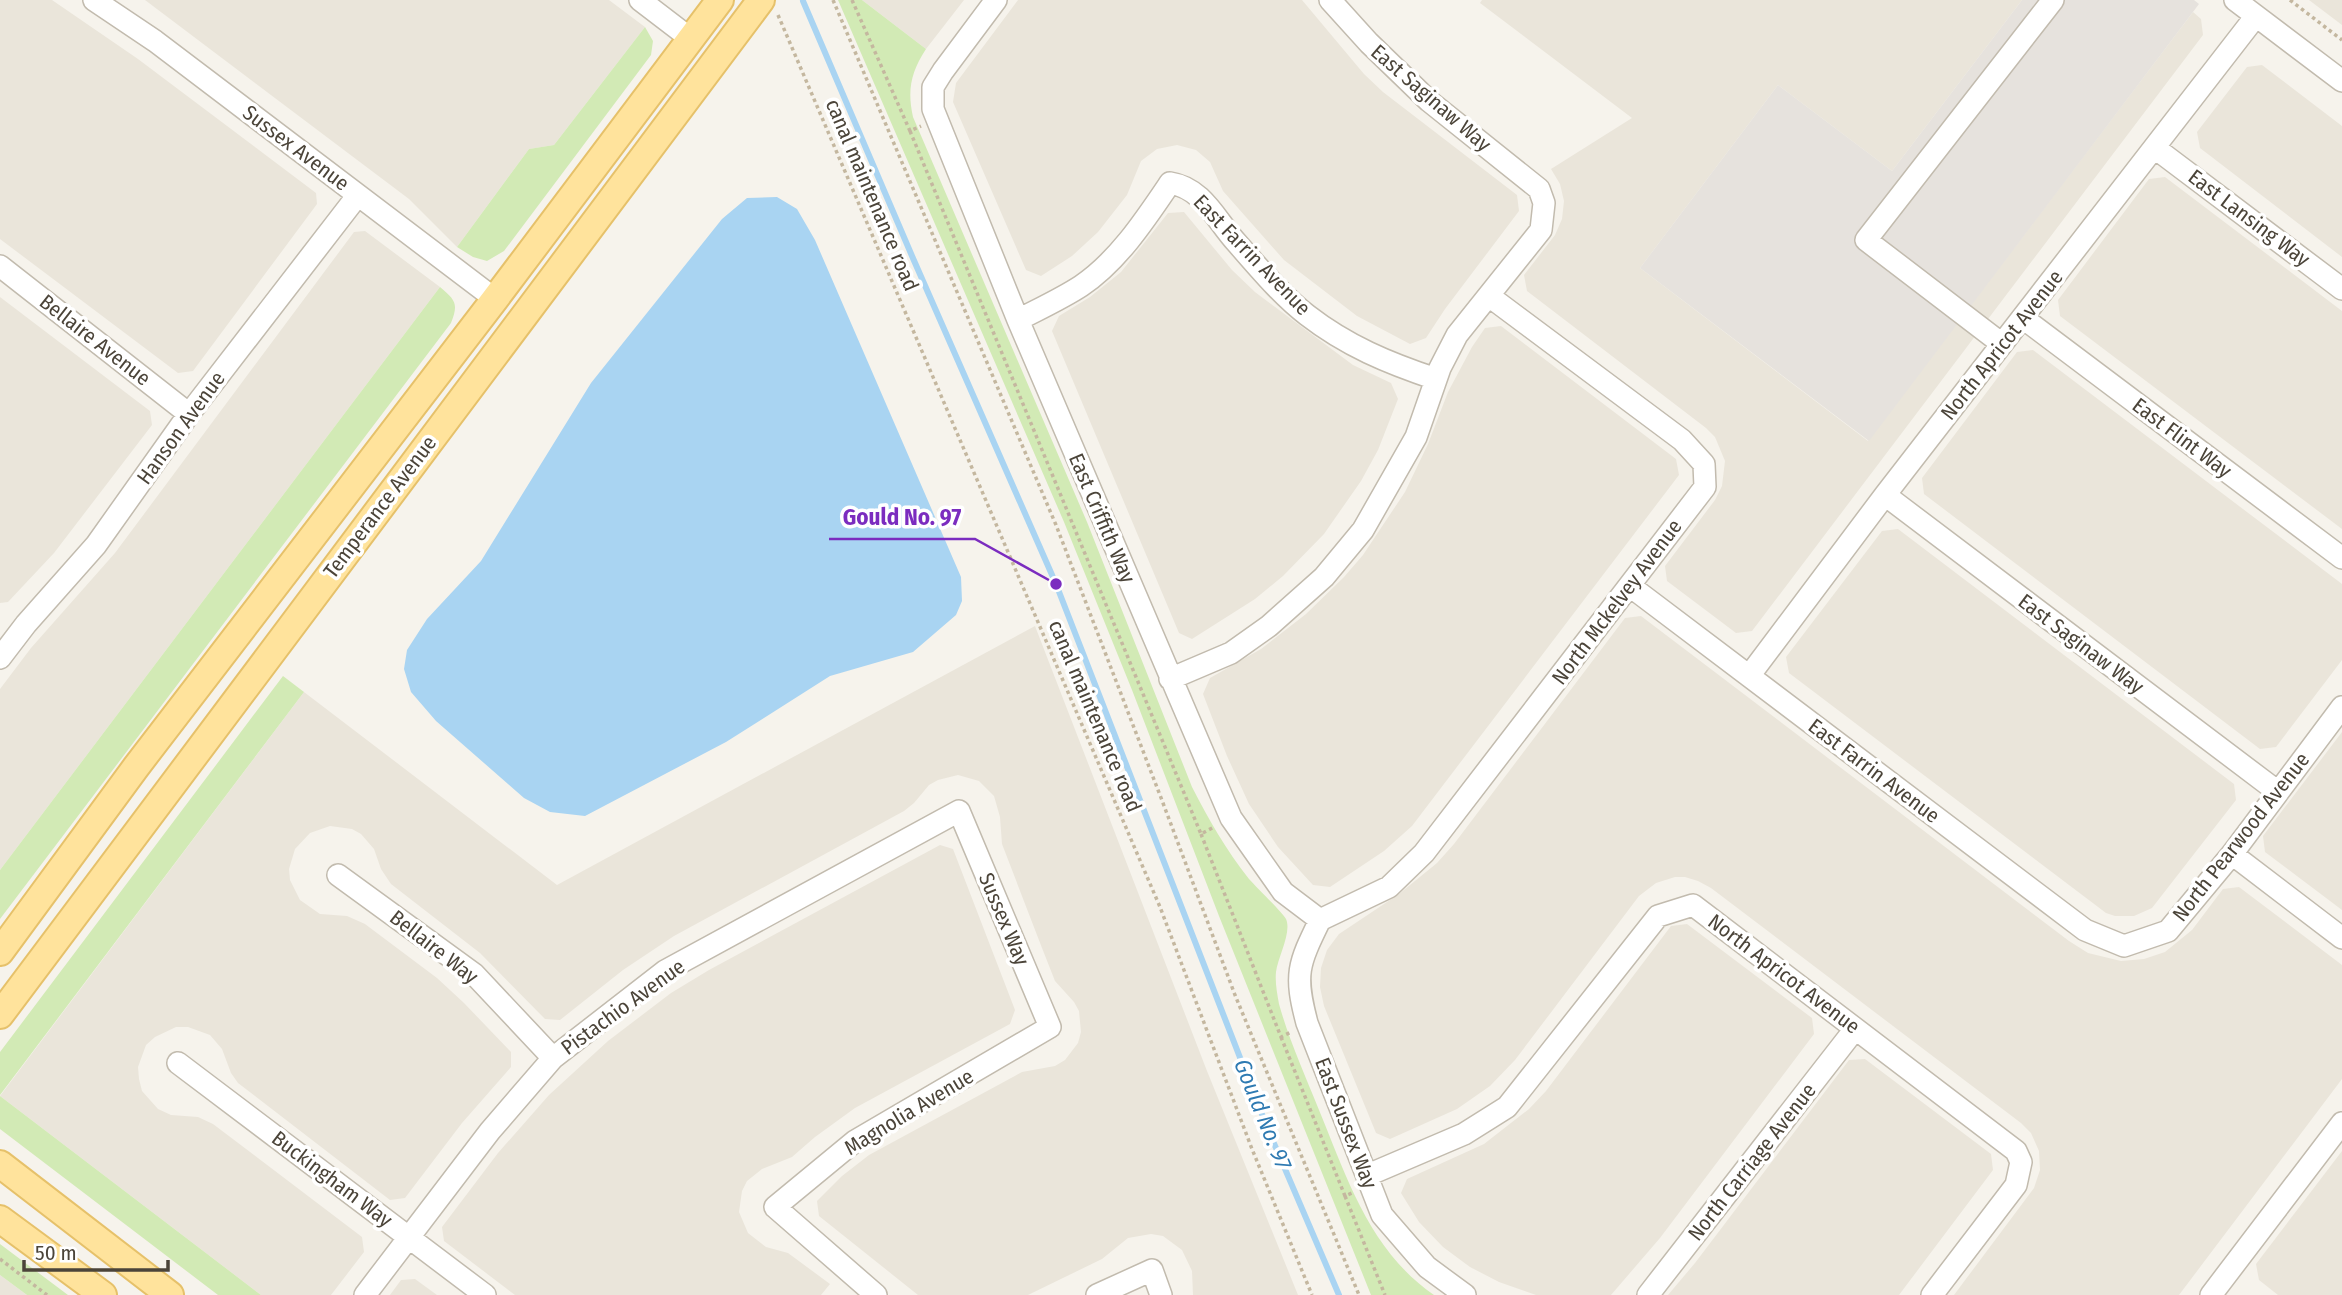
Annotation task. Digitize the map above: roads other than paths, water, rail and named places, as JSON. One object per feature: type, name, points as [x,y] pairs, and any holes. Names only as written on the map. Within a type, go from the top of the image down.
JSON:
[{"type":"main road","name":"Temperance Avenue","points":[[0,952],[136,767],[495,299],[720,0]]},
{"type":"main road","name":"Temperance Avenue","points":[[0,1015],[600,214],[769,6]]},
{"type":"main road","points":[[600,214],[607,184],[691,73],[694,61],[691,39]]},
{"type":"main road","points":[[0,1164],[170,1295]]},
{"type":"main road","points":[[0,1219],[103,1295]]},
{"type":"street","name":"Sussex Avenue","points":[[94,0],[155,41],[495,299]]},
{"type":"street","points":[[640,0],[691,39]]},
{"type":"street","name":"East Criffith Way","points":[[996,0],[933,88],[936,118],[1018,320],[1231,818],[1283,892],[1320,920]]},
{"type":"street","name":"East Saginaw Way","points":[[1330,0],[1368,43],[1429,101],[1539,189],[1544,204],[1541,230],[1489,296]]},
{"type":"street","points":[[2002,344],[1866,240],[2053,0]]},
{"type":"street","points":[[2235,0],[2342,81]]},
{"type":"street","name":"North Apricot Avenue","points":[[1749,676],[1885,495],[2256,16]]},
{"type":"street","name":"East Lansing Way","points":[[2155,148],[2342,289]]},
{"type":"street","name":"East Farrin Avenue","points":[[1018,320],[1082,285],[1117,253],[1144,223],[1170,183],[1181,185],[1205,201],[1233,239],[1306,314],[1349,343],[1388,363],[1436,379]]},
{"type":"street","name":"Hanson Avenue","points":[[2,650],[96,545],[189,414],[358,195]]},
{"type":"street","name":"Bellaire Avenue","points":[[0,266],[189,414]]},
{"type":"street","points":[[1170,680],[1231,653],[1269,626],[1324,577],[1363,530],[1416,437],[1436,379],[1457,335],[1489,296]]},
{"type":"street","name":"North Mckelvey Avenue","points":[[1320,920],[1389,887],[1424,853],[1705,486],[1704,464],[1682,440],[1489,296]]},
{"type":"street","name":"East Flint Way","points":[[2022,318],[2342,558]]},
{"type":"street","name":"East Saginaw Way","points":[[1885,495],[2278,792]]},
{"type":"street","name":"East Farrin Avenue","points":[[1630,586],[2085,930],[2124,946]]},
{"type":"street","name":"North Pearwood Avenue","points":[[2124,946],[2168,931],[2232,853],[2342,707]]},
{"type":"street","name":"Sussex Way","points":[[959,811],[1050,1027]]},
{"type":"street","name":"Pistachio Avenue","points":[[365,1295],[490,1131],[553,1058],[665,971],[959,811]]},
{"type":"street","points":[[2232,853],[2342,937]]},
{"type":"street","name":"Bellaire Way","points":[[338,874],[474,974],[553,1058]]},
{"type":"street","name":"North Apricot Avenue","points":[[1369,1180],[1464,1134],[1507,1107],[1658,916],[1693,905],[2016,1151],[2021,1162],[2016,1185],[1931,1295]]},
{"type":"street","name":"East Sussex Way","points":[[1320,920],[1301,959],[1299,992],[1308,1025],[1382,1215],[1427,1267],[1465,1295]]},
{"type":"street","name":"Magnolia Avenue","points":[[876,1295],[775,1207],[855,1141],[1050,1027]]},
{"type":"street","name":"North Carriage Avenue","points":[[1648,1295],[1856,1029]]},
{"type":"street","name":"Buckingham Way","points":[[178,1063],[485,1295]]},
{"type":"street","points":[[2221,1291],[2342,1123]]},
{"type":"street","points":[[1097,1295],[1152,1270],[1161,1295]]},
{"type":"water","points":[[777,197],[797,209],[815,240],[961,577],[962,601],[956,615],[913,652],[830,676],[726,742],[585,816],[550,812],[524,798],[436,721],[411,692],[404,669],[407,650],[427,619],[481,561],[591,383],[722,219],[747,198]]},
{"type":"waterway","name":"Gould No. 97","points":[[803,1],[1056,584],[1267,1127],[1339,1295]]},
{"type":"place","name":"Gould No. 97","points":[[1056,584]]}]
